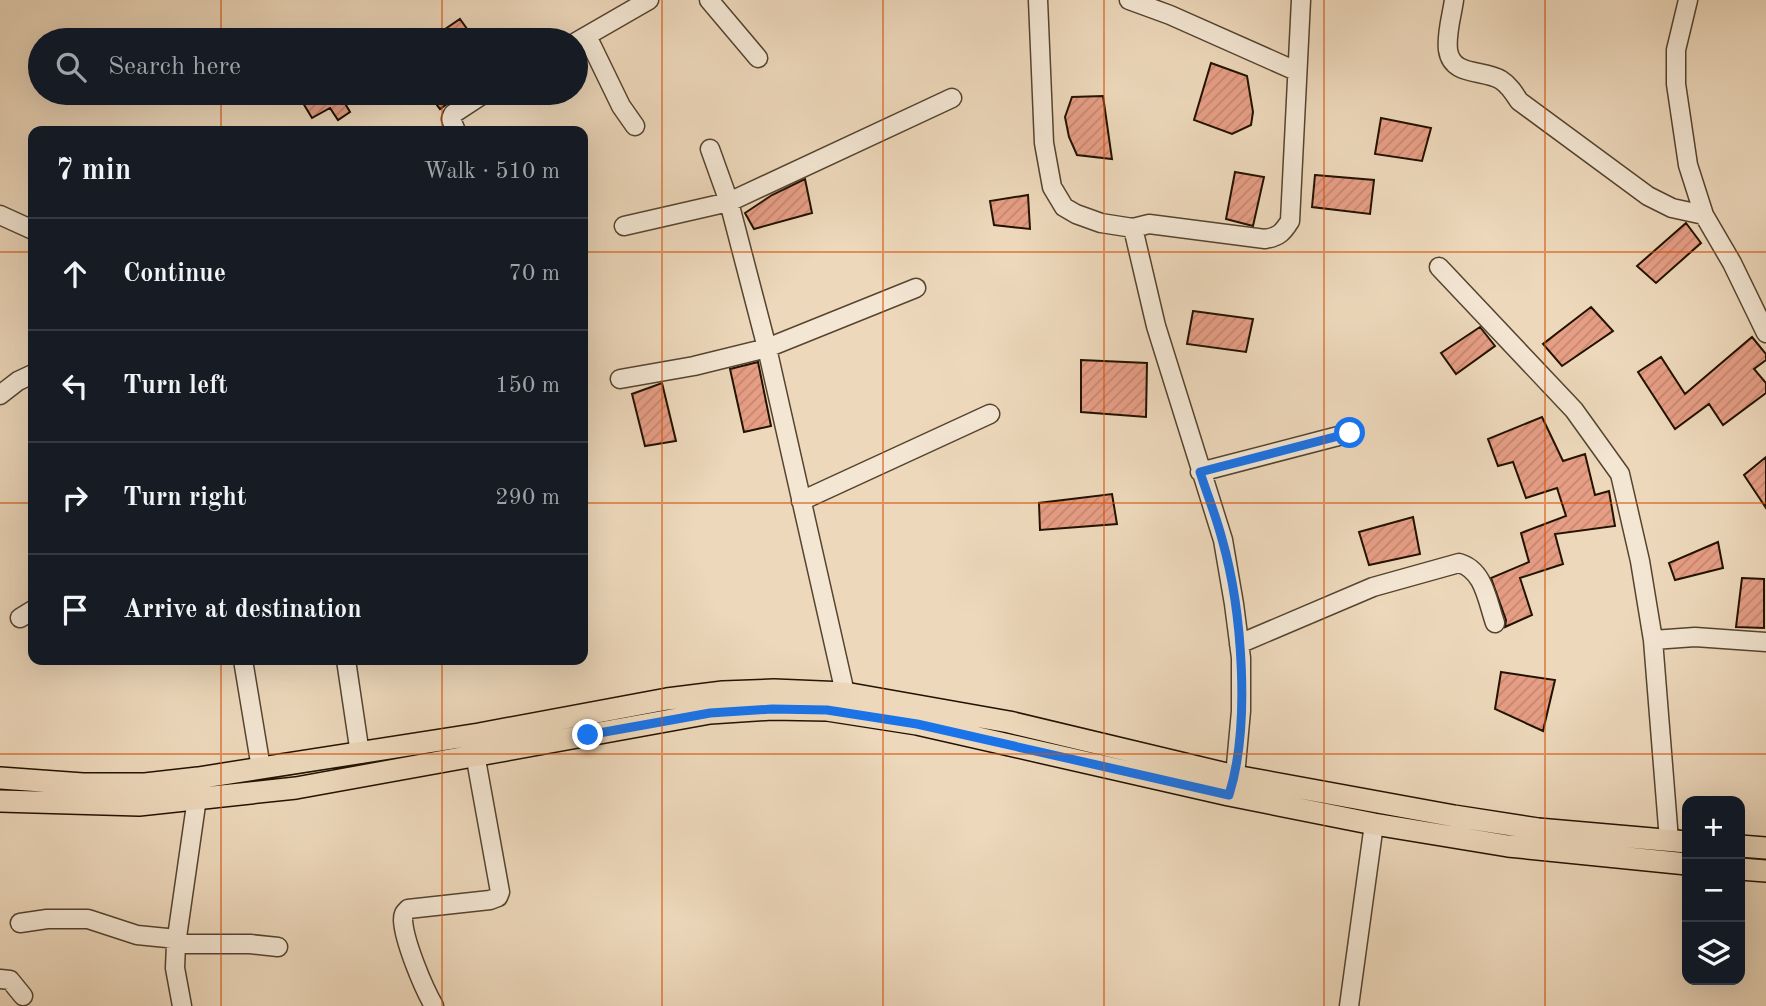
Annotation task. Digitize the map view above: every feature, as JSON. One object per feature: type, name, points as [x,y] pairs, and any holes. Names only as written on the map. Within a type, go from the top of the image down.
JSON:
[{"type":"main road","points":[[0,778],[83,784],[145,784],[360,754],[667,699],[723,692],[774,690],[845,693],[1009,722],[1374,824],[1508,846],[1682,863]]},
{"type":"main road","points":[[0,801],[139,805],[296,788],[710,713],[772,709],[827,710],[917,724],[1232,785],[1380,803],[1538,829],[1678,841]]},
{"type":"main road","points":[[1745,846],[1766,848]]},
{"type":"main road","points":[[1745,869],[1766,871]]},
{"type":"street","points":[[588,35],[649,0]]},
{"type":"street","points":[[709,0],[758,58]]},
{"type":"street","points":[[1038,0],[1044,143],[1052,187],[1064,207],[1101,223],[1133,228],[1149,224],[1265,239],[1283,233],[1290,221],[1301,0]]},
{"type":"street","points":[[1129,0],[1170,15],[1296,71]]},
{"type":"street","points":[[1454,0],[1448,48],[1454,65],[1504,81],[1519,101],[1648,197],[1672,208],[1704,215]]},
{"type":"street","points":[[1688,0],[1676,50],[1676,84],[1688,165],[1704,215],[1732,263],[1766,333]]},
{"type":"street","points":[[588,51],[635,126]]},
{"type":"street","points":[[624,226],[729,202],[952,98]]},
{"type":"street","points":[[454,126],[451,119],[453,114],[467,105]]},
{"type":"street","points":[[710,149],[729,202],[767,348],[845,693]]},
{"type":"street","points":[[0,215],[28,228]]},
{"type":"street","points":[[1133,228],[1156,326],[1223,540],[1240,644],[1241,711],[1232,785]]},
{"type":"street","points":[[1439,267],[1574,410],[1619,474],[1640,561],[1653,640],[1678,841]]},
{"type":"street","points":[[620,379],[694,366],[767,348],[916,288]]},
{"type":"street","points":[[0,395],[28,376]]},
{"type":"street","points":[[801,500],[990,414]]},
{"type":"street","points":[[1200,472],[1350,433]]},
{"type":"street","points":[[1240,644],[1373,587],[1458,563],[1469,566],[1479,577],[1495,623]]},
{"type":"street","points":[[1653,640],[1695,637],[1766,642]]},
{"type":"street","points":[[244,665],[261,768]]},
{"type":"street","points":[[347,665],[360,754]]},
{"type":"street","points":[[434,1006],[426,992],[411,949],[403,919],[404,913],[408,909],[489,900],[498,897],[500,892],[475,754]]},
{"type":"street","points":[[182,1006],[175,968],[197,798]]},
{"type":"street","points":[[1349,1006],[1374,824]]},
{"type":"street","points":[[20,923],[47,919],[88,919],[137,935],[177,942],[278,947]]},
{"type":"street","points":[[0,979],[10,980],[23,996]]},
{"type":"building","points":[[460,19],[466,28],[447,28]]},
{"type":"building","points":[[1211,63],[1247,76],[1253,112],[1251,125],[1232,134],[1194,120]]},
{"type":"building","points":[[1103,96],[1112,159],[1077,155],[1069,137],[1065,117],[1072,97]]},
{"type":"building","points":[[304,105],[346,105],[350,112],[338,120],[330,108],[312,118]]},
{"type":"building","points":[[1381,118],[1431,128],[1422,161],[1375,154]]},
{"type":"building","points":[[1235,172],[1264,177],[1253,226],[1226,219]]},
{"type":"building","points":[[1315,175],[1374,180],[1370,214],[1312,207]]},
{"type":"building","points":[[805,179],[812,213],[754,229],[745,213],[772,195]]},
{"type":"building","points":[[1028,195],[1030,229],[994,225],[990,201]]},
{"type":"building","points":[[1686,223],[1701,243],[1656,283],[1637,266]]},
{"type":"building","points":[[1591,307],[1613,331],[1562,366],[1543,344]]},
{"type":"building","points":[[1193,311],[1253,319],[1246,352],[1187,344]]},
{"type":"building","points":[[1480,327],[1495,346],[1456,374],[1441,353]]},
{"type":"building","points":[[1752,337],[1766,354],[1766,360],[1754,369],[1766,383],[1766,393],[1723,425],[1709,404],[1675,429],[1638,372],[1661,357],[1685,394]]},
{"type":"building","points":[[1081,360],[1147,363],[1146,417],[1081,412]]},
{"type":"building","points":[[758,362],[771,426],[744,432],[730,369]]},
{"type":"building","points":[[662,383],[676,441],[645,446],[632,394]]},
{"type":"building","points":[[1542,417],[1563,461],[1585,454],[1595,495],[1609,491],[1615,526],[1555,534],[1563,564],[1520,578],[1532,615],[1505,627],[1506,620],[1491,578],[1529,562],[1521,533],[1566,516],[1557,488],[1526,498],[1513,462],[1498,466],[1488,439]]},
{"type":"building","points":[[1766,457],[1766,508],[1744,475]]},
{"type":"building","points":[[1112,494],[1117,524],[1040,530],[1039,503]]},
{"type":"building","points":[[1413,517],[1420,554],[1369,565],[1359,532]]},
{"type":"building","points":[[1718,542],[1723,568],[1675,580],[1669,563]]},
{"type":"building","points":[[1742,578],[1764,579],[1764,628],[1736,627]]},
{"type":"building","points":[[1501,672],[1555,680],[1543,731],[1495,709]]},
{"type":"route","points":[[588,735],[710,713],[772,709],[827,710],[917,724],[1229,795],[1235,776],[1241,711],[1241,658],[1223,540],[1200,472],[1350,433]]}]
